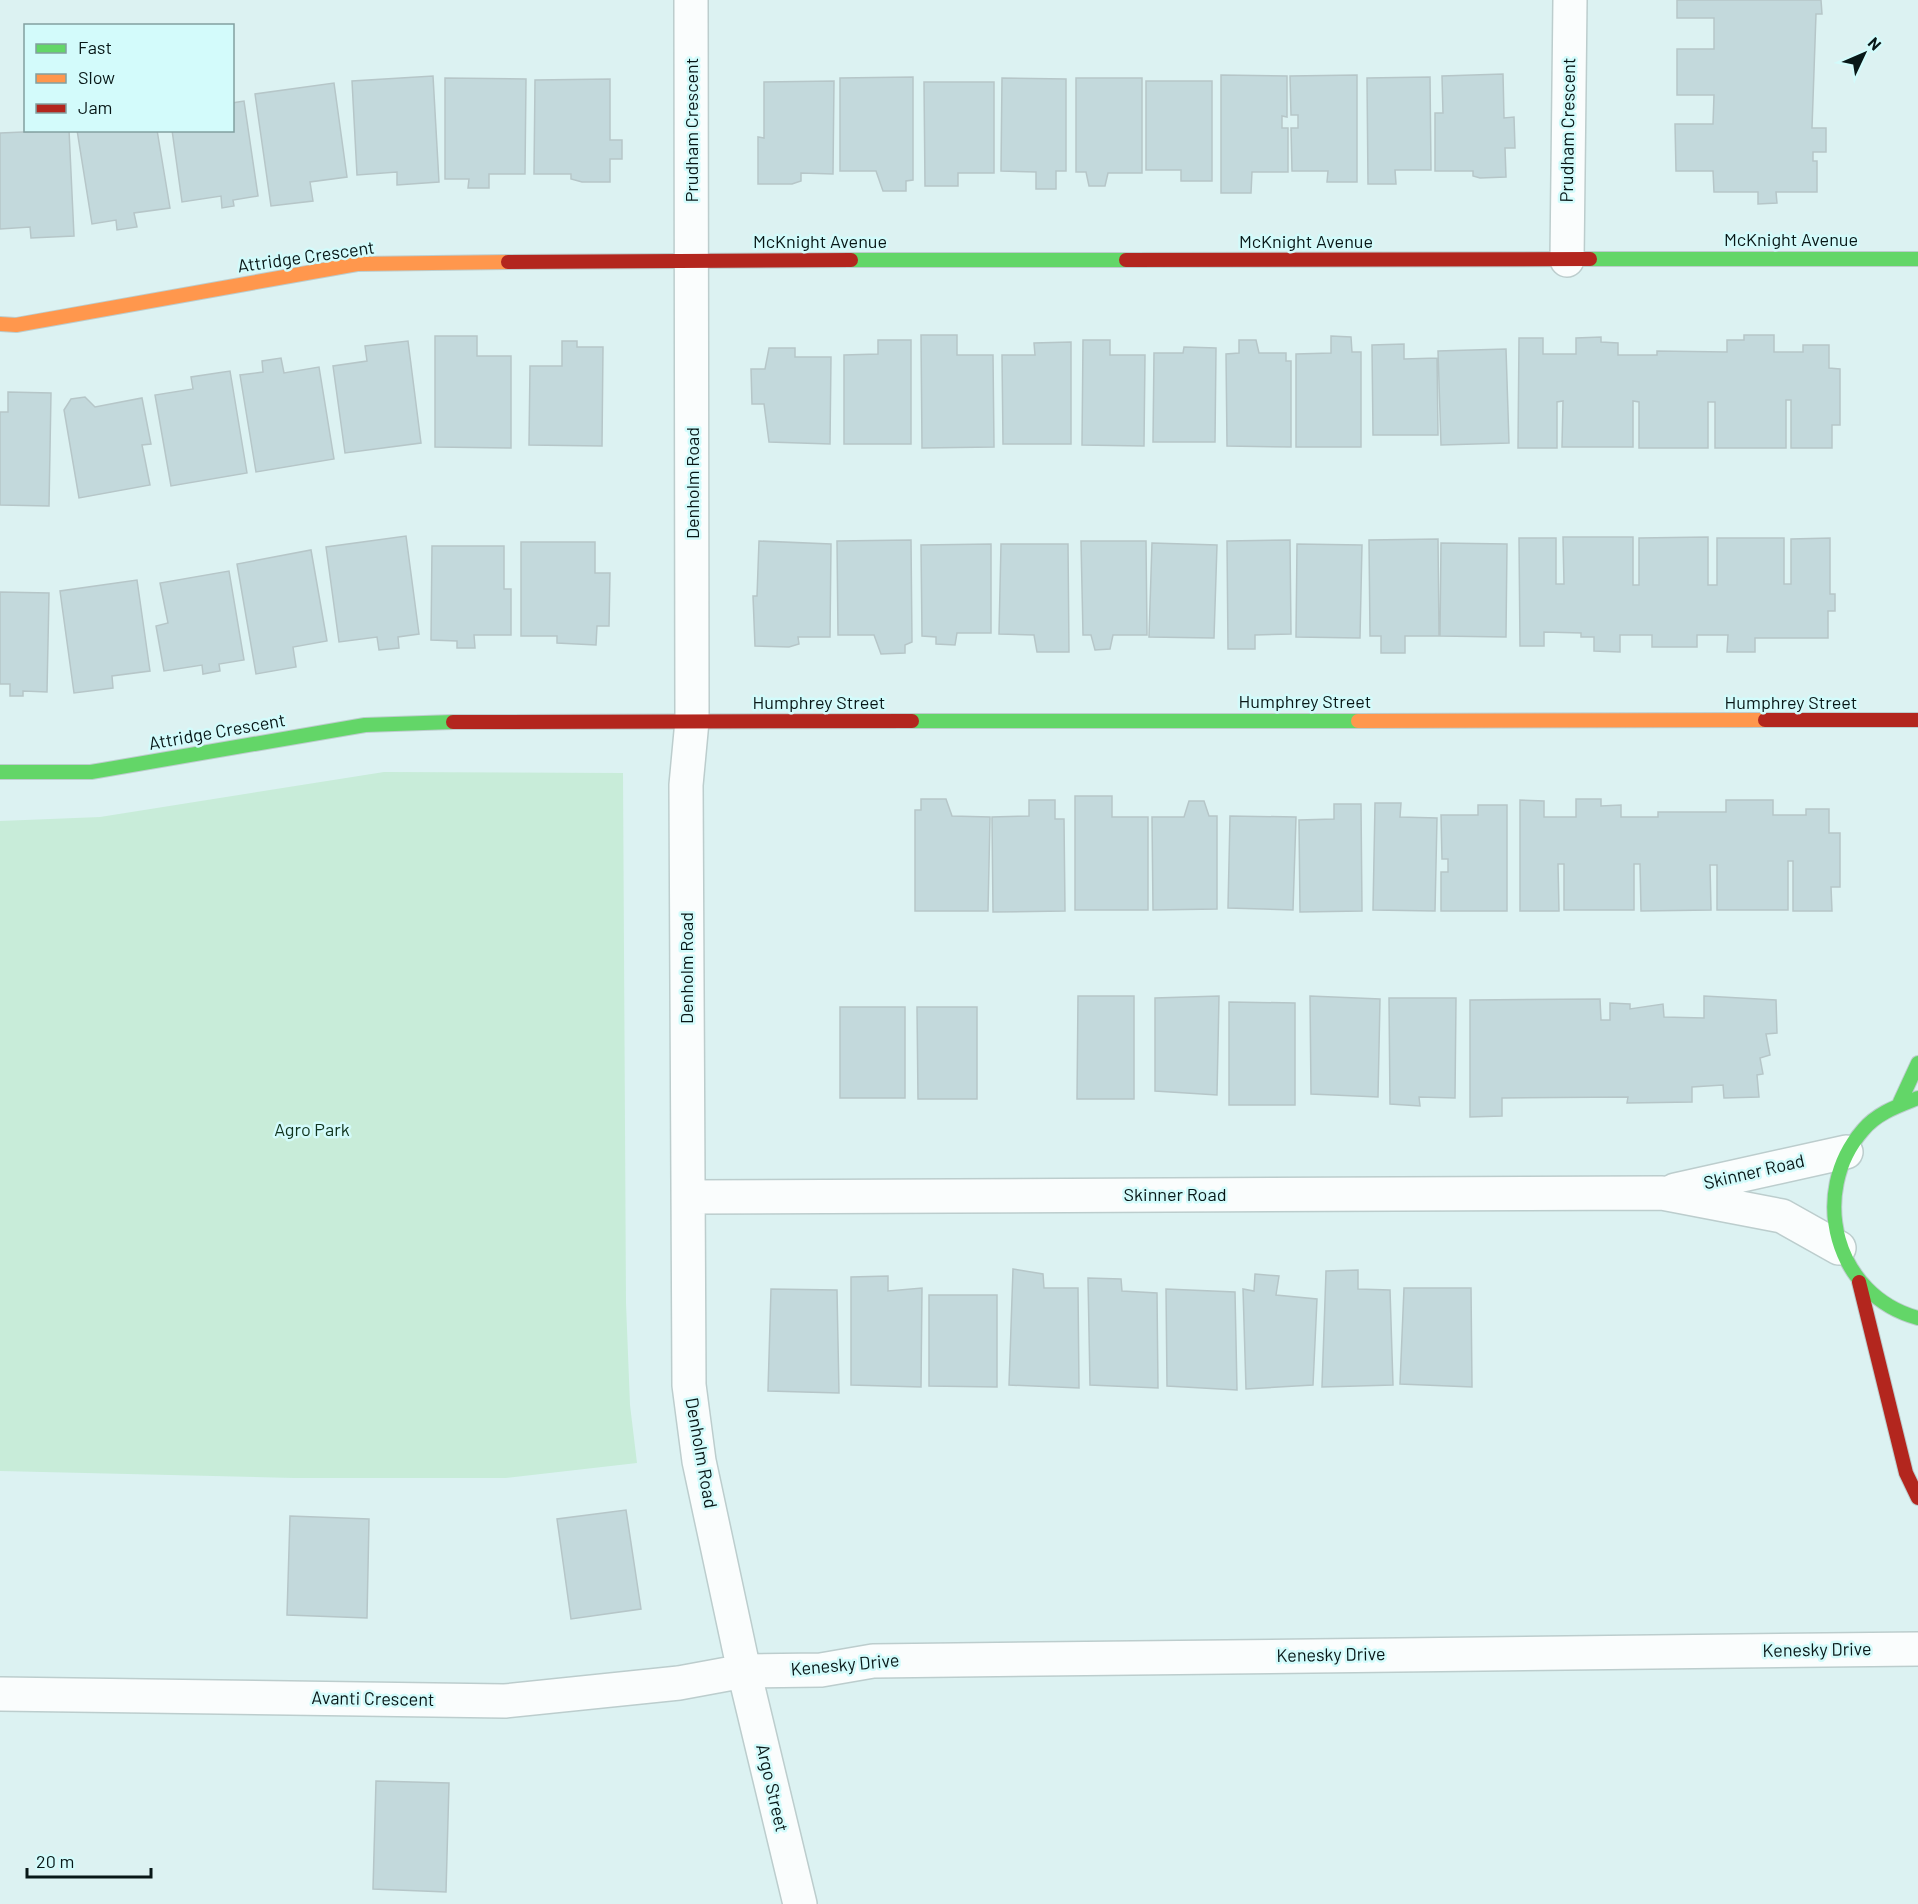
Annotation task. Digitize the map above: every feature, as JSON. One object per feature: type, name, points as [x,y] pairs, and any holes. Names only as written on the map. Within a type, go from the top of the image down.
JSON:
[{"type":"street","name":"Prudham Crescent","points":[[692,0],[693,260]]},
{"type":"street","name":"Prudham Crescent","points":[[1567,260],[1570,0]]},
{"type":"street","name":"McKnight Avenue","points":[[693,260],[1918,259]]},
{"type":"street","name":"Attridge Crescent","points":[[0,324],[16,325],[357,264],[693,260]]},
{"type":"street","name":"Denholm Road","points":[[693,260],[692,721],[686,785],[687,1337],[691,1405],[699,1461],[744,1671]]},
{"type":"street","name":"Humphrey Street","points":[[692,721],[1918,720]]},
{"type":"street","name":"Attridge Crescent","points":[[0,772],[91,772],[365,725],[692,721]]},
{"type":"street","points":[[1900,1102],[1918,1063]]},
{"type":"street","points":[[1918,1098],[1900,1102],[1879,1115],[1860,1132],[1846,1152],[1834,1183],[1832,1215],[1839,1248],[1859,1282],[1906,1473],[1918,1498]]},
{"type":"street","name":"Skinner Road","points":[[1662,1193],[1846,1152]]},
{"type":"street","name":"Skinner Road","points":[[688,1197],[1662,1193],[1782,1216],[1839,1248]]},
{"type":"street","points":[[1859,1282],[1884,1304],[1918,1318]]},
{"type":"street","name":"Kenesky Drive","points":[[744,1671],[821,1670],[873,1661],[1918,1649]]},
{"type":"street","name":"Avanti Crescent","points":[[0,1694],[505,1701],[679,1683],[744,1671]]},
{"type":"street","name":"Argo Street","points":[[744,1671],[800,1904]]},
{"type":"green space","name":"Agro Park","points":[[384,772],[623,773],[626,1303],[630,1405],[637,1463],[506,1478],[294,1478],[0,1471],[0,821],[100,817]]},
{"type":"building","points":[[1677,0],[1821,0],[1822,14],[1816,14],[1812,128],[1826,128],[1826,152],[1813,152],[1813,161],[1817,161],[1817,192],[1776,192],[1777,203],[1758,204],[1758,192],[1714,192],[1713,171],[1676,171],[1675,124],[1713,124],[1714,95],[1677,95],[1677,49],[1714,49],[1714,18],[1677,18]]},
{"type":"building","points":[[1503,74],[1504,118],[1514,117],[1515,148],[1505,148],[1506,177],[1480,178],[1473,176],[1473,171],[1435,171],[1435,113],[1443,113],[1442,76]]},
{"type":"building","points":[[1221,75],[1287,76],[1287,117],[1282,116],[1282,128],[1288,128],[1288,172],[1252,172],[1251,193],[1221,193]]},
{"type":"building","points":[[1357,75],[1357,182],[1327,182],[1328,171],[1292,171],[1291,128],[1298,128],[1298,115],[1291,115],[1290,76]]},
{"type":"building","points":[[433,76],[439,182],[397,185],[397,172],[357,175],[352,81]]},
{"type":"building","points":[[913,77],[913,180],[906,181],[906,191],[883,191],[876,171],[840,171],[840,78]]},
{"type":"building","points":[[1430,77],[1431,170],[1395,170],[1396,184],[1368,184],[1367,78]]},
{"type":"building","points":[[445,78],[526,79],[525,174],[489,174],[489,188],[468,188],[469,179],[445,179]]},
{"type":"building","points":[[1002,78],[1066,79],[1066,171],[1056,171],[1056,189],[1036,189],[1036,172],[1001,171]]},
{"type":"building","points":[[1076,78],[1142,78],[1142,173],[1108,173],[1105,186],[1089,186],[1086,172],[1076,172]]},
{"type":"building","points":[[610,79],[610,140],[622,140],[622,159],[610,159],[610,182],[582,182],[571,179],[571,174],[534,174],[535,80]]},
{"type":"building","points":[[834,81],[833,174],[801,173],[801,181],[792,184],[758,184],[758,137],[764,138],[764,82]]},
{"type":"building","points":[[1146,81],[1212,81],[1212,181],[1181,181],[1181,170],[1146,170]]},
{"type":"building","points":[[924,82],[994,82],[994,173],[958,173],[958,186],[925,186]]},
{"type":"building","points":[[334,83],[347,177],[310,182],[313,201],[271,206],[255,94]]},
{"type":"building","points":[[244,101],[258,196],[233,200],[234,206],[222,208],[221,196],[182,202],[172,132],[234,132],[234,103]]},
{"type":"building","points":[[69,132],[74,236],[31,238],[30,227],[0,229],[0,133]]},
{"type":"building","points":[[77,132],[157,132],[170,208],[134,213],[137,227],[117,230],[116,220],[92,224]]},
{"type":"building","points":[[921,335],[957,335],[957,355],[993,355],[994,447],[922,448]]},
{"type":"building","points":[[1744,335],[1774,335],[1774,352],[1803,352],[1803,345],[1829,345],[1829,368],[1840,369],[1840,425],[1832,425],[1832,448],[1791,448],[1791,400],[1786,400],[1786,448],[1715,448],[1715,402],[1708,402],[1708,448],[1639,448],[1639,402],[1633,401],[1633,447],[1562,447],[1563,401],[1557,402],[1557,448],[1518,448],[1519,338],[1543,338],[1543,354],[1576,354],[1576,338],[1601,337],[1601,342],[1618,343],[1618,355],[1657,355],[1657,351],[1727,352],[1727,340],[1744,340]]},
{"type":"building","points":[[435,336],[477,336],[477,356],[511,356],[511,448],[435,447]]},
{"type":"building","points":[[1331,336],[1351,337],[1352,352],[1361,352],[1361,447],[1296,447],[1296,354],[1331,353]]},
{"type":"building","points":[[878,340],[911,340],[911,444],[844,444],[844,355],[878,354]]},
{"type":"building","points":[[1083,340],[1110,340],[1110,355],[1145,355],[1144,446],[1082,445]]},
{"type":"building","points":[[1239,340],[1256,340],[1259,353],[1286,353],[1286,361],[1291,361],[1291,447],[1227,446],[1226,354],[1239,353]]},
{"type":"building","points":[[408,341],[421,443],[345,453],[333,366],[367,361],[365,346]]},
{"type":"building","points":[[562,341],[577,341],[577,347],[603,347],[602,446],[529,445],[530,366],[562,366]]},
{"type":"building","points":[[1071,342],[1071,444],[1003,444],[1002,355],[1035,355],[1034,343]]},
{"type":"building","points":[[1404,344],[1404,359],[1437,358],[1438,435],[1373,435],[1372,345]]},
{"type":"building","points":[[1184,347],[1216,348],[1215,442],[1153,442],[1154,353],[1183,353]]},
{"type":"building","points":[[769,348],[795,348],[795,357],[831,357],[830,444],[769,442],[764,404],[752,404],[751,369],[765,369]]},
{"type":"building","points":[[1506,349],[1509,443],[1441,445],[1438,351]]},
{"type":"building","points":[[281,358],[284,373],[319,367],[334,459],[256,472],[240,375],[263,372],[262,361]]},
{"type":"building","points":[[230,371],[247,473],[171,486],[155,395],[193,389],[191,377]]},
{"type":"building","points":[[8,392],[51,393],[49,506],[0,505],[0,412],[8,412]]},
{"type":"building","points":[[85,397],[95,407],[142,398],[151,444],[142,445],[150,485],[79,498],[64,410],[71,399]]},
{"type":"building","points":[[406,536],[419,634],[398,637],[399,648],[379,650],[377,637],[339,642],[326,547]]},
{"type":"building","points":[[1563,537],[1633,537],[1633,585],[1639,585],[1639,538],[1708,537],[1708,585],[1717,585],[1717,538],[1784,538],[1784,584],[1791,584],[1791,539],[1830,538],[1830,594],[1835,594],[1835,611],[1828,611],[1828,638],[1755,638],[1755,652],[1727,652],[1728,635],[1697,635],[1697,647],[1652,647],[1652,635],[1620,635],[1620,652],[1594,651],[1594,637],[1581,637],[1581,633],[1544,632],[1544,646],[1520,646],[1519,538],[1556,538],[1556,584],[1564,584]]},
{"type":"building","points":[[1438,539],[1439,636],[1405,636],[1405,653],[1381,653],[1381,636],[1370,636],[1369,540]]},
{"type":"building","points":[[911,540],[912,642],[905,645],[905,653],[881,654],[874,635],[838,635],[837,541]]},
{"type":"building","points":[[1290,540],[1291,634],[1255,635],[1255,649],[1228,649],[1227,541]]},
{"type":"building","points":[[759,541],[831,544],[830,637],[798,637],[799,644],[789,647],[755,646],[753,596],[757,596]]},
{"type":"building","points":[[1081,541],[1146,541],[1147,635],[1113,635],[1110,649],[1095,650],[1091,635],[1083,635]]},
{"type":"building","points":[[521,542],[595,542],[595,573],[610,573],[609,626],[597,626],[596,645],[557,643],[557,636],[521,636]]},
{"type":"building","points":[[1152,543],[1217,545],[1214,638],[1149,637]]},
{"type":"building","points":[[1441,543],[1507,544],[1506,637],[1440,636]]},
{"type":"building","points":[[991,544],[991,633],[957,633],[955,645],[936,644],[936,637],[922,636],[921,545]]},
{"type":"building","points":[[1001,544],[1068,544],[1069,652],[1037,652],[1034,635],[999,634]]},
{"type":"building","points":[[1297,544],[1362,545],[1360,638],[1296,637]]},
{"type":"building","points":[[432,546],[504,546],[504,589],[511,589],[511,635],[474,635],[475,648],[457,648],[457,641],[431,640]]},
{"type":"building","points":[[311,550],[327,641],[293,647],[296,667],[256,674],[237,564]]},
{"type":"building","points":[[229,571],[244,660],[219,664],[220,671],[203,674],[202,665],[164,671],[156,626],[168,623],[160,583]]},
{"type":"building","points":[[137,580],[150,671],[112,676],[113,688],[74,693],[60,591]]},
{"type":"building","points":[[0,592],[49,593],[47,692],[23,691],[23,696],[10,696],[10,684],[0,684]]},
{"type":"building","points":[[1075,796],[1112,796],[1112,817],[1148,817],[1148,910],[1075,910]]},
{"type":"building","points":[[921,799],[946,799],[952,816],[990,817],[988,911],[915,911],[915,810],[921,810]]},
{"type":"building","points":[[1576,799],[1601,799],[1601,806],[1621,805],[1621,817],[1658,817],[1658,812],[1726,812],[1726,800],[1773,800],[1773,815],[1806,815],[1806,809],[1829,809],[1829,833],[1840,833],[1840,887],[1831,887],[1832,911],[1793,911],[1793,861],[1788,861],[1788,910],[1717,910],[1717,865],[1710,865],[1711,910],[1641,911],[1640,864],[1634,864],[1634,910],[1564,910],[1564,864],[1558,864],[1559,911],[1520,911],[1520,800],[1544,801],[1544,817],[1576,817]]},
{"type":"building","points":[[1029,800],[1055,800],[1055,819],[1064,819],[1065,911],[993,912],[992,817],[1029,816]]},
{"type":"building","points":[[1189,801],[1204,801],[1209,816],[1217,816],[1217,909],[1153,910],[1152,817],[1184,817]]},
{"type":"building","points":[[1375,803],[1401,803],[1400,817],[1437,818],[1435,911],[1373,910]]},
{"type":"building","points":[[1334,804],[1361,804],[1362,911],[1300,912],[1299,820],[1334,819]]},
{"type":"building","points":[[1478,805],[1507,805],[1507,911],[1441,911],[1441,872],[1448,872],[1448,859],[1442,859],[1441,815],[1478,815]]},
{"type":"building","points":[[1230,816],[1296,817],[1293,910],[1228,908]]},
{"type":"building","points":[[1078,996],[1134,996],[1134,1099],[1077,1099]]},
{"type":"building","points":[[1219,996],[1217,1095],[1155,1091],[1155,998]]},
{"type":"building","points":[[1310,996],[1380,999],[1378,1097],[1311,1094]]},
{"type":"building","points":[[1704,996],[1776,1000],[1777,1033],[1766,1034],[1770,1055],[1760,1058],[1763,1074],[1757,1075],[1759,1097],[1724,1098],[1723,1085],[1692,1087],[1692,1102],[1627,1103],[1628,1097],[1502,1098],[1502,1116],[1470,1117],[1470,1000],[1600,999],[1601,1020],[1610,1020],[1610,1003],[1630,1004],[1630,1009],[1663,1004],[1664,1017],[1704,1018]]},
{"type":"building","points":[[1389,998],[1456,998],[1455,1098],[1419,1097],[1420,1106],[1390,1104]]},
{"type":"building","points":[[1229,1002],[1295,1003],[1295,1105],[1229,1105]]},
{"type":"building","points":[[840,1007],[905,1007],[905,1098],[840,1098]]},
{"type":"building","points":[[917,1007],[977,1007],[977,1099],[918,1099]]},
{"type":"building","points":[[1013,1269],[1043,1274],[1044,1288],[1078,1288],[1079,1388],[1009,1385]]},
{"type":"building","points":[[1358,1270],[1358,1289],[1390,1290],[1393,1385],[1322,1387],[1326,1271]]},
{"type":"building","points":[[1255,1274],[1279,1276],[1276,1295],[1317,1299],[1313,1385],[1246,1389],[1243,1289],[1254,1291]]},
{"type":"building","points":[[888,1276],[888,1291],[922,1288],[921,1387],[851,1385],[851,1277]]},
{"type":"building","points":[[1088,1278],[1121,1279],[1122,1291],[1157,1293],[1158,1388],[1090,1385]]},
{"type":"building","points":[[1404,1288],[1471,1288],[1472,1387],[1400,1384]]},
{"type":"building","points":[[771,1289],[837,1290],[839,1393],[768,1391]]},
{"type":"building","points":[[1166,1289],[1235,1292],[1237,1390],[1167,1386]]},
{"type":"building","points":[[929,1295],[997,1295],[997,1387],[929,1386]]},
{"type":"building","points":[[626,1510],[641,1609],[571,1619],[557,1519]]},
{"type":"building","points":[[290,1516],[369,1519],[367,1618],[287,1615]]},
{"type":"building","points":[[376,1781],[449,1783],[446,1892],[373,1889]]},
{"type":"traffic: fast","points":[[1590,259],[1918,259]]},
{"type":"traffic: fast","points":[[851,260],[1126,260]]},
{"type":"traffic: fast","points":[[912,721],[1358,721]]},
{"type":"traffic: fast","points":[[0,772],[91,772],[365,725],[453,722]]},
{"type":"traffic: fast","points":[[1900,1102],[1918,1063]]},
{"type":"traffic: fast","points":[[1918,1098],[1881,1115],[1863,1130],[1846,1155],[1837,1183],[1834,1211],[1839,1239],[1850,1265],[1867,1288],[1890,1306],[1918,1318]]},
{"type":"traffic: slow","points":[[0,324],[16,325],[357,264],[508,262]]},
{"type":"traffic: slow","points":[[1358,721],[1765,720]]},
{"type":"traffic: jam","points":[[1126,260],[1590,259]]},
{"type":"traffic: jam","points":[[508,262],[851,260]]},
{"type":"traffic: jam","points":[[1765,720],[1918,720]]},
{"type":"traffic: jam","points":[[453,722],[912,721]]},
{"type":"traffic: jam","points":[[1859,1282],[1906,1473],[1918,1498]]}]
